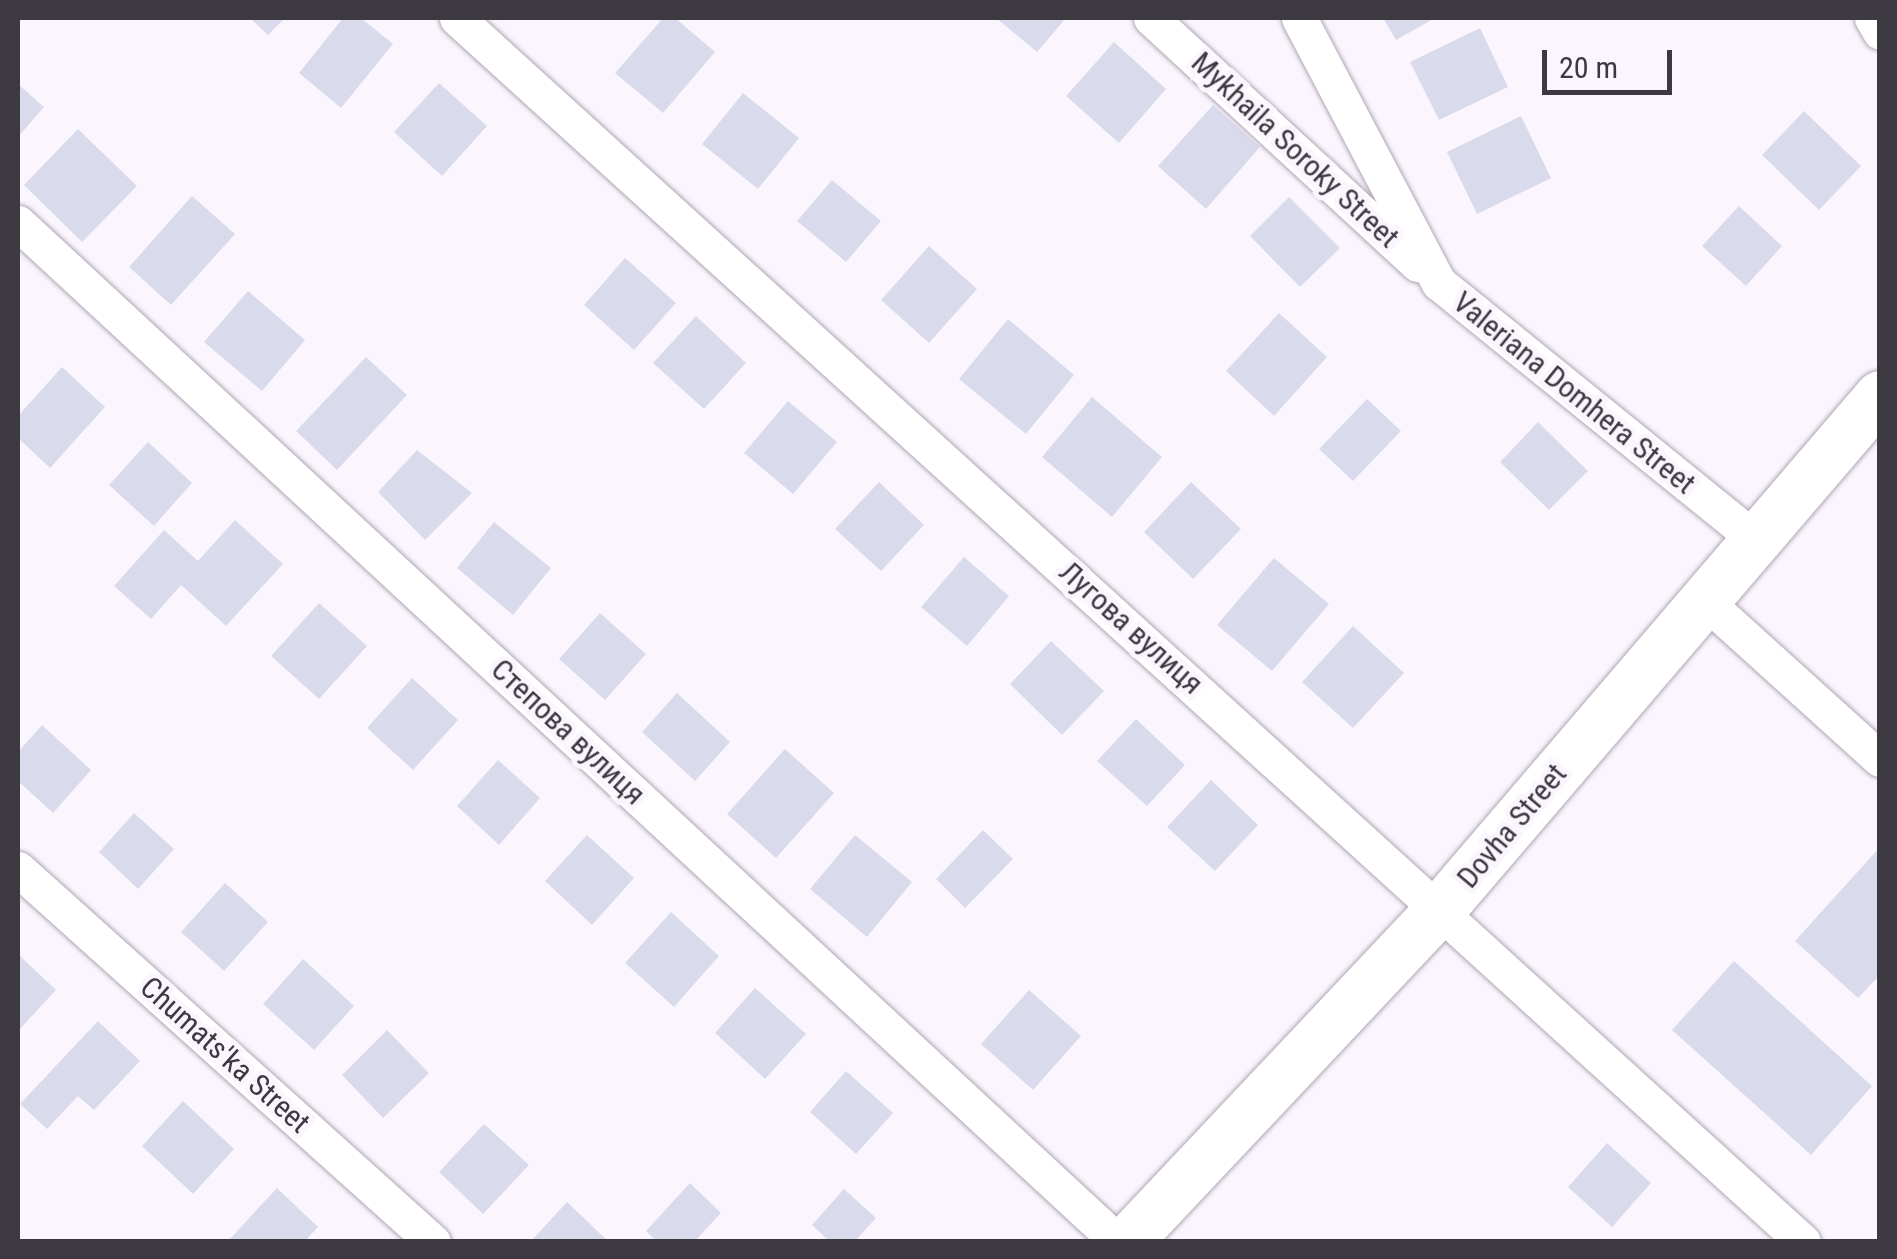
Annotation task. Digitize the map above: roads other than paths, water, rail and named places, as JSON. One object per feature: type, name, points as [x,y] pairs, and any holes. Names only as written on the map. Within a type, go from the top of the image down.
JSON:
[{"type":"street","name":"Лугова вулиця","points":[[457,18],[1803,1242]]},
{"type":"street","name":"Mykhaila Soroky Street","points":[[1150,18],[1438,284]]},
{"type":"street","name":"Valeriana Domhera Street","points":[[1299,18],[1438,284],[1756,540]]},
{"type":"street","points":[[1872,18],[1880,32]]},
{"type":"street","name":"Степова вулиця","points":[[18,223],[1118,1242]]},
{"type":"street","name":"Dovha Street","points":[[1127,1242],[1441,909],[1880,396]]},
{"type":"street","points":[[1704,600],[1880,759]]},
{"type":"street","name":"Chumats'ka Street","points":[[18,869],[433,1242]]}]
